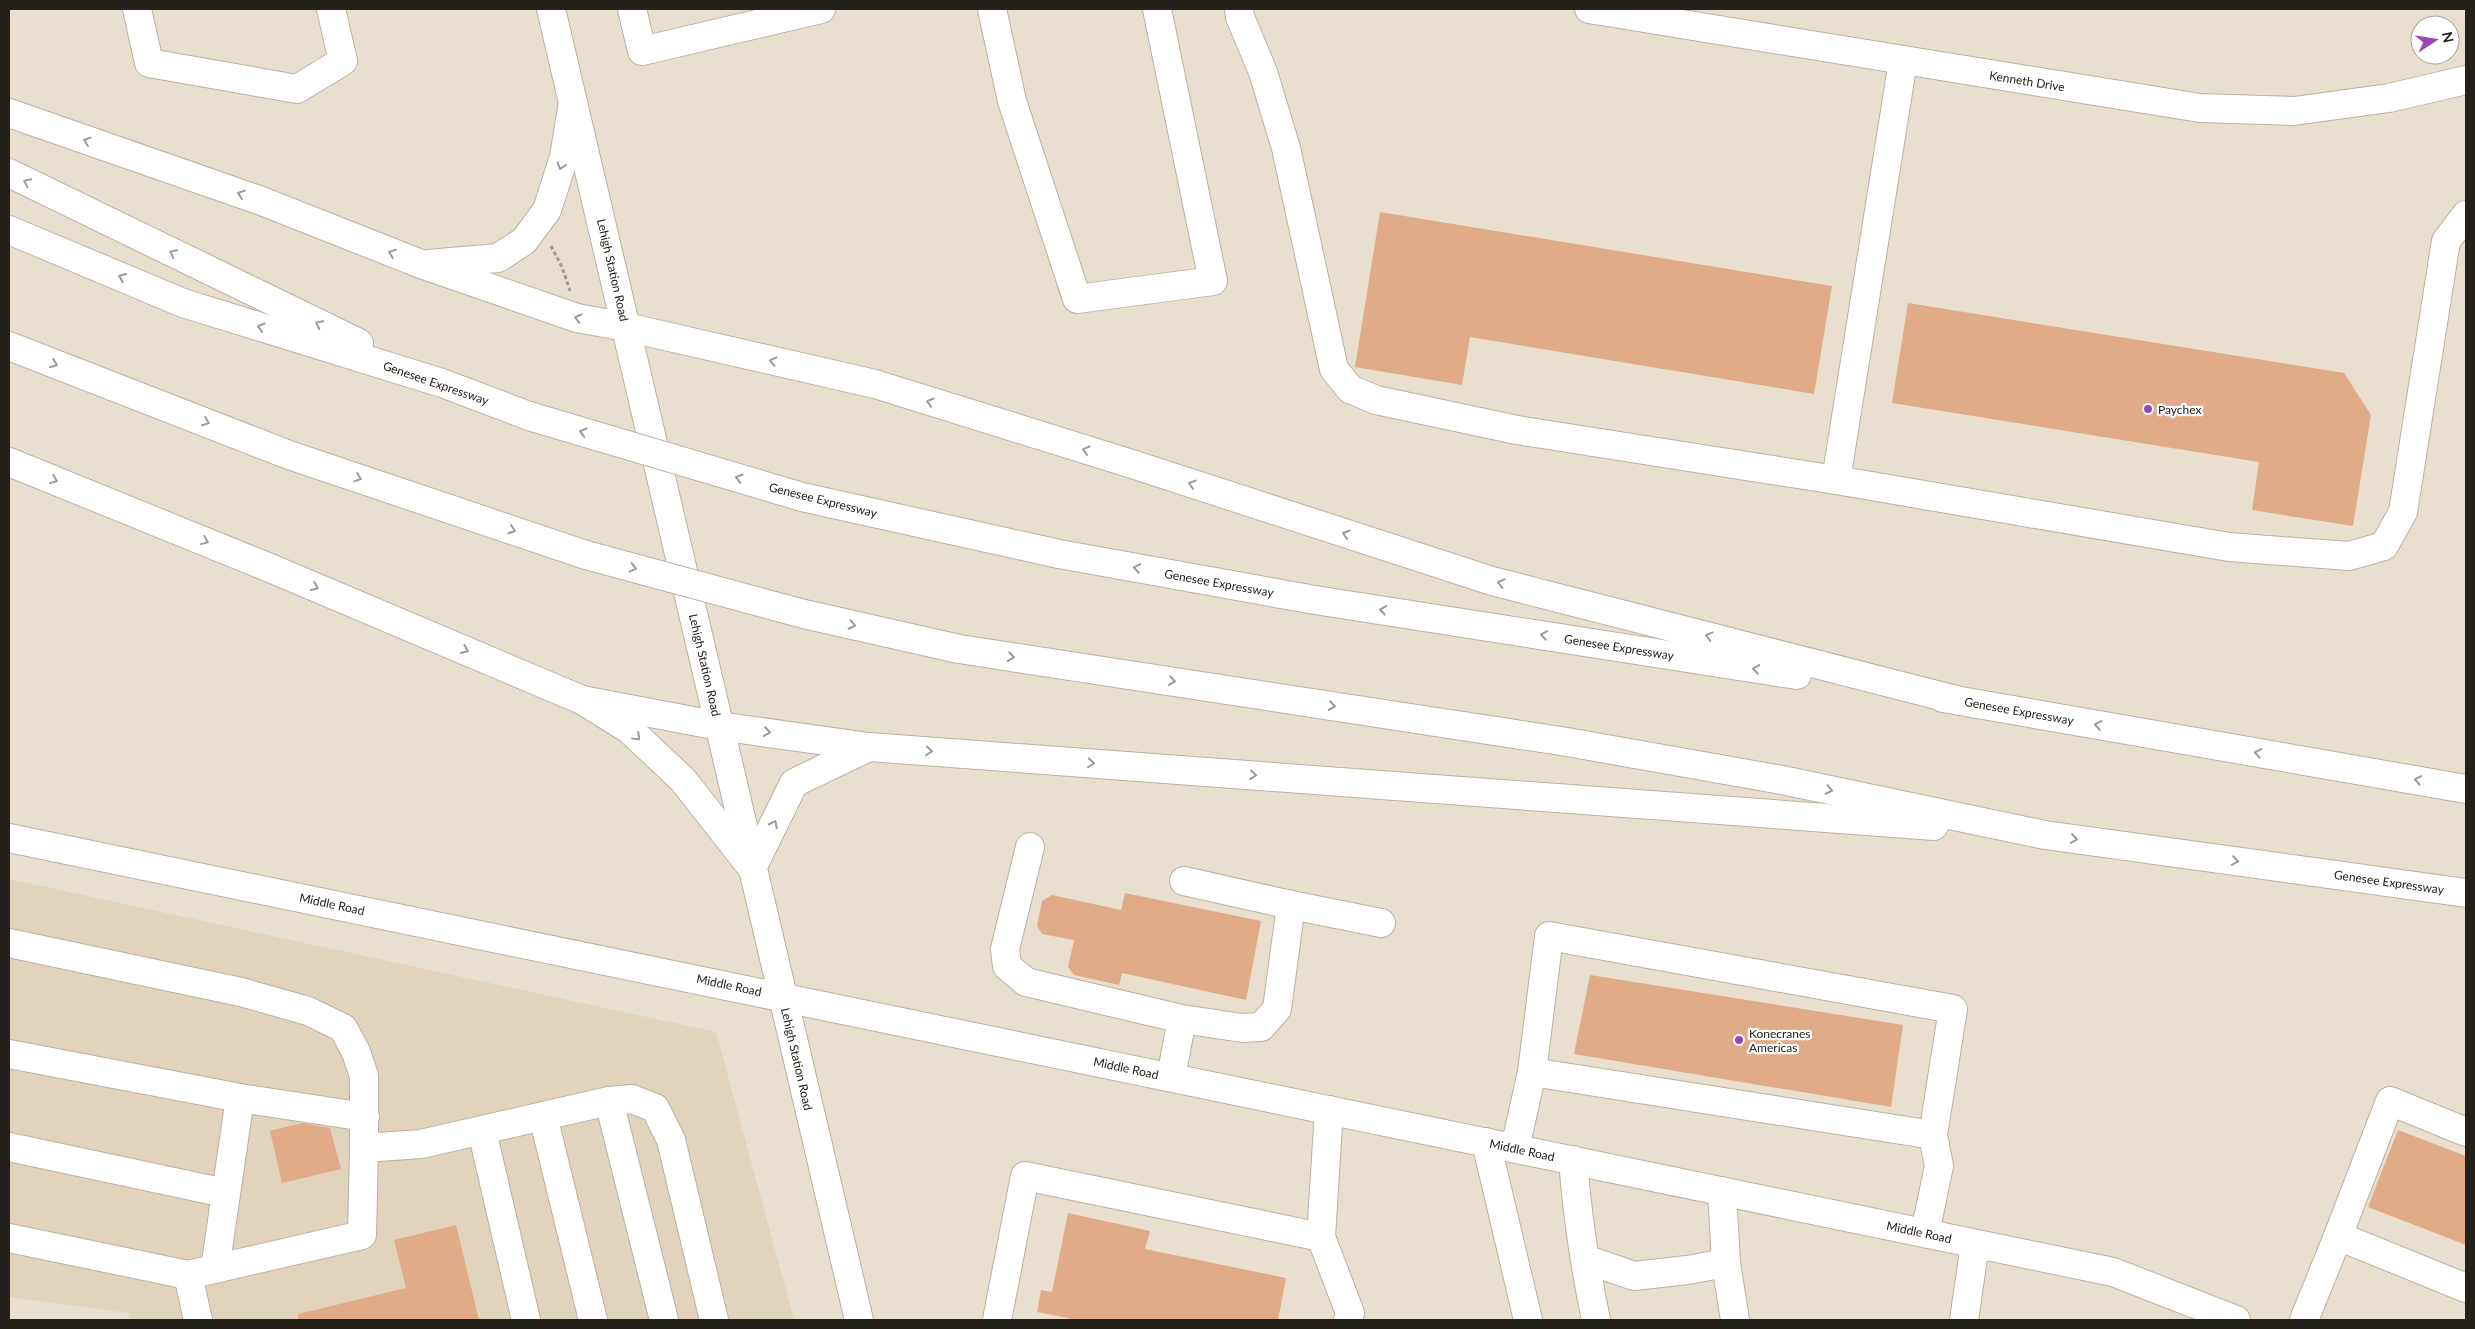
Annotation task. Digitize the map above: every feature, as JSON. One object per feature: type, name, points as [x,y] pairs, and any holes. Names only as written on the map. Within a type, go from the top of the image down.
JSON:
[{"type":"main road","points":[[136,9],[149,63],[297,89],[343,61],[331,9]]},
{"type":"main road","name":"Lehigh Station Road","points":[[551,9],[859,1320]]},
{"type":"main road","points":[[632,9],[642,51],[786,13],[821,9]]},
{"type":"main road","points":[[992,9],[1012,101],[1077,299],[1212,281],[1157,9]]},
{"type":"main road","points":[[1239,9],[1240,17],[1263,72],[1286,148],[1334,369],[1350,389],[1376,400],[1518,430],[1836,480],[2229,547],[2349,556],[2384,546],[2403,512],[2446,241],[2466,215]]},
{"type":"main road","name":"Kenneth Drive","points":[[1589,9],[2191,108],[2294,111],[2343,106],[2466,80]]},
{"type":"main road","points":[[1836,480],[1903,61]]},
{"type":"main road","points":[[422,264],[498,258],[524,241],[547,210],[564,157],[574,102]]},
{"type":"main road","points":[[9,114],[259,200],[422,264],[577,318],[626,327],[875,384],[1132,464],[1492,581],[1960,701]]},
{"type":"main road","points":[[9,173],[442,383]]},
{"type":"main road","name":"Genesee Expressway","points":[[9,230],[183,303],[442,383],[529,416],[802,497],[1079,558],[1315,600],[1960,701],[2466,789]]},
{"type":"main road","name":"Genesee Expressway","points":[[9,346],[289,455],[586,555],[804,614],[959,649],[1567,742],[1762,777],[2045,835],[2466,893]]},
{"type":"main road","points":[[9,462],[270,568],[582,700],[630,730],[683,780],[752,868],[794,783],[869,747]]},
{"type":"main road","points":[[582,700],[719,726],[869,747],[2045,835]]},
{"type":"main road","name":"Middle Road","points":[[9,838],[2114,1272],[2236,1320]]},
{"type":"main road","points":[[1030,847],[1005,949],[1007,966],[1026,982],[1182,1019],[1242,1028],[1261,1027],[1277,1009],[1290,905]]},
{"type":"main road","points":[[1184,881],[1380,923]]},
{"type":"main road","points":[[1515,1148],[1532,1072],[1549,936],[1953,1009],[1933,1135],[1939,1166],[1925,1234]]},
{"type":"main road","points":[[9,943],[242,992],[308,1011],[343,1028],[356,1052],[364,1076],[365,1117],[362,1235],[188,1275],[9,1238]]},
{"type":"main road","points":[[1170,1077],[1182,1019]]},
{"type":"main road","points":[[9,1054],[240,1098],[365,1117]]},
{"type":"main road","points":[[1532,1072],[1933,1135]]},
{"type":"main road","points":[[215,1269],[240,1098]]},
{"type":"main road","points":[[364,1148],[421,1144],[609,1100],[632,1099],[655,1108],[667,1132],[673,1150],[714,1320]]},
{"type":"main road","points":[[609,1100],[664,1320]]},
{"type":"main road","points":[[2304,1320],[2390,1101],[2466,1132]]},
{"type":"main road","points":[[1329,1110],[1321,1237],[1350,1313],[1348,1320]]},
{"type":"main road","points":[[543,1116],[594,1320]]},
{"type":"main road","points":[[482,1131],[526,1320]]},
{"type":"main road","points":[[1486,1142],[1528,1320]]},
{"type":"main road","points":[[9,1147],[225,1193]]},
{"type":"main road","points":[[1573,1160],[1585,1259],[1596,1320]]},
{"type":"main road","points":[[997,1320],[1025,1176],[1321,1237]]},
{"type":"main road","points":[[1722,1191],[1726,1263],[1735,1320]]},
{"type":"main road","points":[[2338,1236],[2466,1288]]},
{"type":"main road","points":[[1964,1320],[1975,1244]]},
{"type":"main road","points":[[1585,1259],[1634,1276],[1726,1263]]},
{"type":"main road","points":[[188,1275],[198,1320]]},
{"type":"path","points":[[549,243],[562,267],[572,300]]},
{"type":"shaded area","points":[[9,879],[716,1032],[794,1320],[131,1320],[128,1313],[9,1297]]},
{"type":"building","points":[[1380,212],[1832,286],[1814,394],[1470,337],[1462,385],[1355,367]]},
{"type":"building","name":"Paychex","points":[[1908,303],[2344,373],[2371,415],[2353,526],[2252,510],[2259,462],[1892,403]]},
{"type":"building","points":[[1125,893],[1261,921],[1246,1000],[1122,973],[1119,985],[1074,975],[1068,967],[1074,940],[1042,934],[1037,926],[1042,901],[1052,895],[1121,910]]},
{"type":"building","name":"Konecranes Americas","points":[[1590,975],[1903,1025],[1891,1107],[1574,1054]]},
{"type":"building","points":[[302,1123],[330,1128],[341,1169],[282,1183],[270,1131]]},
{"type":"building","points":[[2398,1130],[2466,1156],[2466,1245],[2368,1207]]},
{"type":"building","points":[[1068,1213],[1150,1231],[1145,1249],[1286,1278],[1278,1320],[1077,1320],[1037,1312],[1041,1290],[1052,1292]]},
{"type":"building","points":[[456,1225],[479,1320],[298,1320],[298,1314],[406,1288],[394,1240]]},
{"type":"place","name":"Paychex","points":[[2148,409]]},
{"type":"place","name":"Konecranes Americas","points":[[1739,1040]]}]
